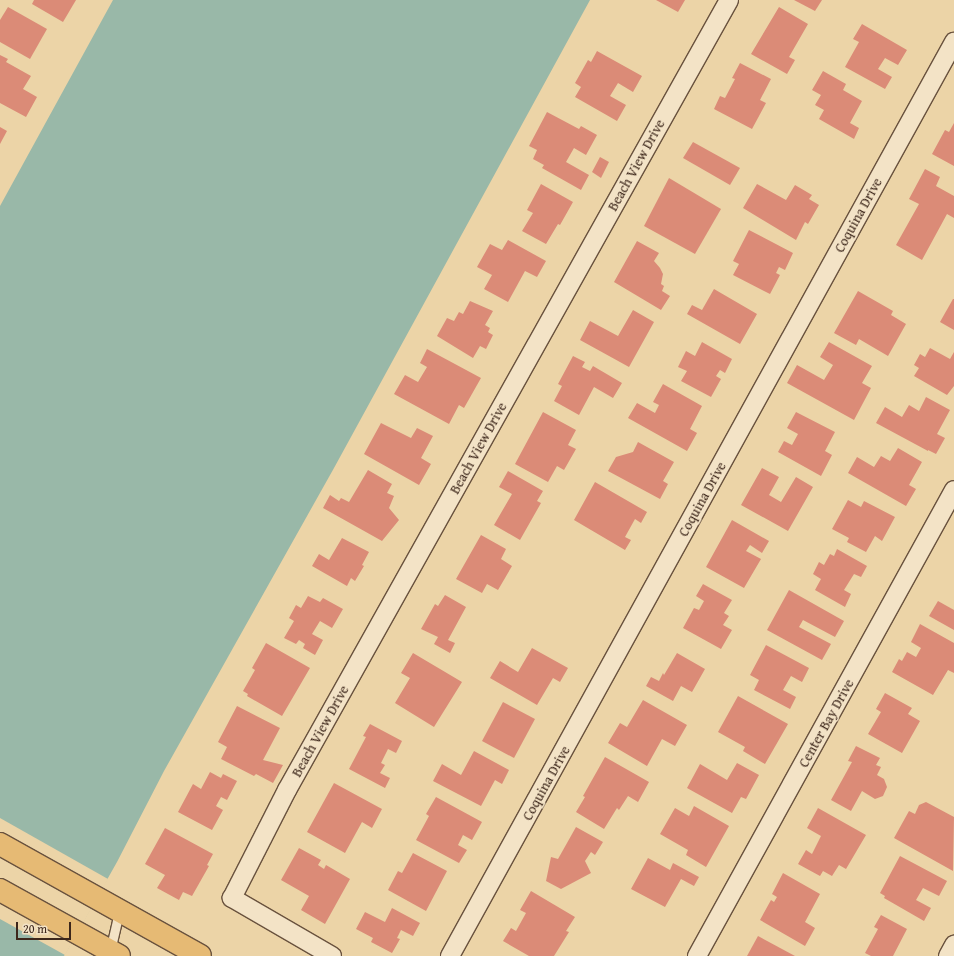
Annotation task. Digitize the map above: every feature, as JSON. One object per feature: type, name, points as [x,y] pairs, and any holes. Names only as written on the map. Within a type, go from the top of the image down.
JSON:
[{"type":"main road","points":[[0,844],[200,956]]},
{"type":"main road","points":[[0,890],[115,954]]},
{"type":"street","name":"Beach View Drive","points":[[332,956],[232,898],[287,790],[729,0]]},
{"type":"street","name":"Coquina Drive","points":[[450,956],[954,42]]},
{"type":"street","name":"Center Bay Drive","points":[[697,956],[954,490]]},
{"type":"street","points":[[948,956],[954,945]]},
{"type":"lane","points":[[114,908],[115,954]]},
{"type":"shaded area","points":[[113,0],[590,0],[334,468],[164,771],[117,862],[64,956],[0,956],[0,206]]},
{"type":"pier","points":[[0,818],[108,879],[65,955],[0,919]]},
{"type":"building","points":[[34,0],[76,0],[63,22],[32,4]]},
{"type":"building","points":[[656,0],[685,0],[678,12]]},
{"type":"building","points":[[794,0],[822,0],[815,11]]},
{"type":"building","points":[[8,7],[47,29],[30,59],[0,42],[0,20]]},
{"type":"building","points":[[779,7],[808,24],[789,57],[795,60],[787,74],[751,54]]},
{"type":"building","points":[[862,24],[907,50],[898,65],[885,58],[878,69],[892,77],[885,89],[845,67],[859,42],[853,39]]},
{"type":"building","points":[[597,51],[642,76],[633,92],[618,83],[610,96],[626,105],[617,121],[575,97],[581,87],[575,83],[588,60],[591,62]]},
{"type":"building","points":[[0,55],[8,59],[6,62],[31,76],[23,89],[37,97],[26,117],[0,103]]},
{"type":"building","points":[[740,63],[771,79],[760,100],[766,103],[752,129],[714,109],[720,96],[725,98],[735,79],[732,78]]},
{"type":"building","points":[[823,71],[846,84],[843,90],[862,101],[850,123],[859,128],[854,139],[819,119],[824,110],[815,105],[821,95],[812,90]]},
{"type":"building","points":[[547,112],[579,129],[581,126],[597,135],[586,155],[574,148],[566,162],[589,175],[581,190],[542,168],[544,165],[533,159],[537,150],[529,146]]},
{"type":"building","points":[[954,123],[954,166],[932,154],[945,130],[949,132]]},
{"type":"building","points":[[0,127],[7,131],[0,144]]},
{"type":"building","points":[[693,142],[740,168],[730,185],[683,158]]},
{"type":"building","points":[[600,157],[609,162],[601,178],[592,172]]},
{"type":"building","points":[[925,169],[940,177],[936,186],[954,196],[954,218],[947,214],[922,260],[896,245],[919,204],[909,199]]},
{"type":"building","points":[[669,178],[721,209],[695,254],[644,226]]},
{"type":"building","points":[[541,184],[573,202],[560,225],[558,224],[546,244],[522,231],[533,213],[527,210]]},
{"type":"building","points":[[757,184],[786,200],[795,185],[812,195],[809,199],[819,205],[808,224],[805,222],[796,240],[743,208]]},
{"type":"building","points":[[749,230],[793,253],[785,270],[779,267],[776,273],[780,275],[770,294],[733,275],[739,264],[733,261]]},
{"type":"building","points":[[508,240],[546,261],[537,277],[525,271],[508,302],[484,289],[492,275],[477,267],[490,244],[502,250]]},
{"type":"building","points":[[637,241],[659,253],[654,261],[663,274],[661,284],[664,286],[662,291],[670,296],[661,310],[614,282]]},
{"type":"building","points":[[714,289],[757,314],[740,344],[687,314],[692,305],[702,310]]},
{"type":"building","points":[[858,291],[893,311],[891,315],[906,324],[888,356],[859,339],[856,345],[834,333]]},
{"type":"building","points":[[954,299],[954,330],[940,322]]},
{"type":"building","points":[[470,301],[493,311],[485,325],[490,328],[488,332],[493,335],[486,349],[480,346],[473,358],[437,336],[447,318],[454,321],[459,312],[463,314]]},
{"type":"building","points":[[633,310],[654,322],[629,367],[580,340],[590,321],[618,336]]},
{"type":"building","points":[[702,342],[732,359],[725,373],[720,370],[716,376],[721,379],[711,397],[681,381],[687,371],[678,367],[686,351],[695,356]]},
{"type":"building","points":[[829,342],[872,366],[862,383],[871,388],[854,420],[787,383],[797,365],[824,380],[833,365],[820,357]]},
{"type":"building","points":[[930,348],[950,359],[954,352],[954,386],[947,395],[914,376],[919,368],[914,365],[920,354],[925,357]]},
{"type":"building","points":[[427,349],[481,378],[464,408],[459,405],[449,424],[394,394],[405,375],[418,382],[427,367],[420,363]]},
{"type":"building","points":[[573,356],[585,362],[582,367],[590,371],[593,366],[622,383],[613,398],[594,387],[579,415],[554,401],[562,386],[558,384]]},
{"type":"building","points":[[663,384],[702,406],[690,429],[697,433],[687,451],[628,418],[637,403],[655,413],[659,405],[653,402]]},
{"type":"building","points":[[926,397],[950,410],[937,434],[945,438],[936,454],[876,423],[885,407],[902,417],[909,405],[919,411]]},
{"type":"building","points":[[543,412],[576,430],[568,445],[576,449],[564,470],[557,466],[548,482],[515,464]]},
{"type":"building","points":[[796,412],[835,432],[825,451],[832,455],[821,476],[778,452],[784,441],[792,445],[798,434],[787,428]]},
{"type":"building","points":[[381,423],[411,438],[417,428],[433,436],[421,458],[431,464],[419,485],[364,454]]},
{"type":"building","points":[[638,442],[674,462],[663,481],[668,484],[660,499],[608,471],[616,457],[633,452]]},
{"type":"building","points":[[898,448],[922,462],[909,485],[916,489],[906,506],[848,473],[857,457],[874,467],[881,456],[890,461]]},
{"type":"building","points":[[762,468],[779,477],[769,495],[781,502],[796,477],[813,487],[788,531],[741,505]]},
{"type":"building","points":[[368,470],[392,484],[387,493],[394,496],[389,508],[399,520],[382,541],[323,508],[330,495],[339,501],[341,498],[349,502]]},
{"type":"building","points":[[508,471],[543,491],[537,501],[541,503],[520,540],[494,525],[512,494],[499,487]]},
{"type":"building","points":[[595,482],[647,512],[641,523],[635,519],[625,537],[631,540],[625,550],[574,520]]},
{"type":"building","points":[[848,500],[861,507],[864,501],[895,517],[882,541],[875,536],[866,552],[847,542],[849,538],[832,529]]},
{"type":"building","points":[[732,520],[769,541],[762,553],[750,545],[746,551],[761,559],[744,588],[706,567]]},
{"type":"building","points":[[481,535],[506,549],[501,559],[512,566],[498,590],[487,584],[482,593],[456,579]]},
{"type":"building","points":[[342,538],[369,552],[362,565],[364,566],[355,581],[351,578],[347,586],[312,566],[319,554],[329,560]]},
{"type":"building","points":[[837,549],[867,566],[861,577],[854,574],[844,590],[851,594],[845,607],[815,590],[821,579],[813,574],[819,562],[824,565],[830,554],[834,556]]},
{"type":"building","points":[[703,584],[732,600],[724,613],[729,616],[723,625],[732,630],[721,649],[683,628],[694,608],[699,610],[704,601],[696,596]]},
{"type":"building","points":[[789,590],[844,621],[835,637],[803,620],[799,627],[831,644],[822,660],[767,630]]},
{"type":"building","points":[[445,595],[466,607],[448,640],[455,643],[450,653],[434,644],[438,637],[421,629],[435,604],[438,606]]},
{"type":"building","points":[[308,596],[320,602],[323,598],[343,609],[332,628],[320,621],[312,634],[323,640],[315,655],[303,648],[305,644],[299,640],[296,644],[284,638],[294,621],[289,618],[296,605],[301,608]]},
{"type":"building","points":[[938,601],[954,610],[954,630],[929,616]]},
{"type":"building","points":[[920,624],[954,643],[954,673],[948,670],[933,695],[892,672],[899,659],[902,661],[907,652],[916,657],[921,648],[911,642]]},
{"type":"building","points":[[266,643],[310,668],[282,716],[247,696],[248,694],[243,691],[255,670],[252,668]]},
{"type":"building","points":[[766,645],[809,668],[802,682],[791,676],[783,690],[796,697],[790,709],[754,690],[759,680],[750,675]]},
{"type":"building","points":[[532,648],[568,668],[560,682],[553,678],[537,705],[490,678],[500,661],[518,672]]},
{"type":"building","points":[[413,653],[462,682],[434,727],[395,703],[410,678],[401,673]]},
{"type":"building","points":[[677,653],[705,669],[692,692],[681,686],[673,701],[646,686],[651,677],[659,681]]},
{"type":"building","points":[[885,693],[912,708],[908,714],[920,721],[902,753],[868,734],[881,712],[876,709]]},
{"type":"building","points":[[738,696],[788,724],[765,764],[743,751],[745,747],[718,732]]},
{"type":"building","points":[[643,700],[687,725],[675,746],[662,739],[647,766],[608,743],[620,723],[627,727]]},
{"type":"building","points":[[503,702],[535,719],[514,758],[482,741]]},
{"type":"building","points":[[237,706],[280,728],[263,760],[283,765],[273,783],[256,774],[254,776],[221,759],[227,747],[218,742]]},
{"type":"building","points":[[370,724],[402,741],[396,753],[388,749],[381,763],[385,765],[380,773],[390,778],[385,788],[349,769],[366,737],[363,736]]},
{"type":"building","points":[[856,746],[880,758],[876,765],[881,767],[877,775],[884,779],[887,787],[883,796],[875,799],[862,791],[851,811],[831,800],[852,762],[848,761]]},
{"type":"building","points":[[474,751],[509,770],[502,784],[495,780],[481,806],[433,781],[442,764],[461,775]]},
{"type":"building","points":[[605,757],[649,782],[638,802],[628,796],[619,810],[617,808],[604,829],[576,812],[585,797],[583,796]]},
{"type":"building","points":[[737,763],[759,775],[746,799],[741,797],[732,813],[687,788],[700,764],[727,780]]},
{"type":"building","points":[[210,772],[221,778],[223,774],[237,781],[227,800],[221,797],[216,806],[223,810],[212,830],[178,812],[193,784],[201,789]]},
{"type":"building","points":[[334,783],[382,809],[372,828],[362,822],[345,853],[307,832]]},
{"type":"building","points":[[436,797],[482,822],[472,840],[463,835],[458,845],[467,850],[459,863],[416,840],[429,816],[426,814]]},
{"type":"building","points":[[926,802],[954,817],[953,871],[894,838],[909,811],[915,814],[919,805]]},
{"type":"building","points":[[694,806],[729,826],[706,867],[686,855],[688,850],[660,834],[675,808],[689,816]]},
{"type":"building","points":[[818,808],[866,835],[846,869],[839,865],[832,876],[823,871],[820,876],[798,864],[806,850],[812,854],[821,836],[807,828]]},
{"type":"building","points":[[576,827],[603,842],[595,855],[591,852],[585,861],[591,873],[561,889],[546,881],[551,857],[558,859]]},
{"type":"building","points":[[165,828],[213,854],[207,865],[209,866],[192,896],[183,892],[179,900],[157,888],[165,875],[145,864]]},
{"type":"building","points":[[299,848],[321,860],[318,865],[324,869],[326,865],[350,879],[325,924],[301,910],[309,896],[281,880]]},
{"type":"building","points":[[413,853],[447,871],[426,911],[388,890],[398,871],[402,873]]},
{"type":"building","points":[[900,856],[947,881],[939,896],[923,888],[916,900],[931,908],[924,921],[884,898],[885,896],[880,893]]},
{"type":"building","points":[[648,858],[670,870],[673,863],[699,877],[694,886],[681,879],[665,907],[631,889]]},
{"type":"building","points":[[783,873],[820,894],[805,922],[815,928],[805,946],[760,920],[771,900],[774,902],[777,897],[772,894]]},
{"type":"building","points":[[531,891],[575,917],[566,931],[569,932],[554,956],[529,956],[503,941],[511,928],[516,931],[526,913],[520,910]]},
{"type":"building","points":[[392,908],[420,923],[413,936],[401,930],[397,938],[400,939],[392,953],[371,942],[373,938],[356,929],[365,912],[385,922]]},
{"type":"building","points":[[881,915],[907,929],[893,956],[871,956],[865,953],[878,929],[874,927]]},
{"type":"building","points":[[758,936],[795,956],[747,956]]}]
